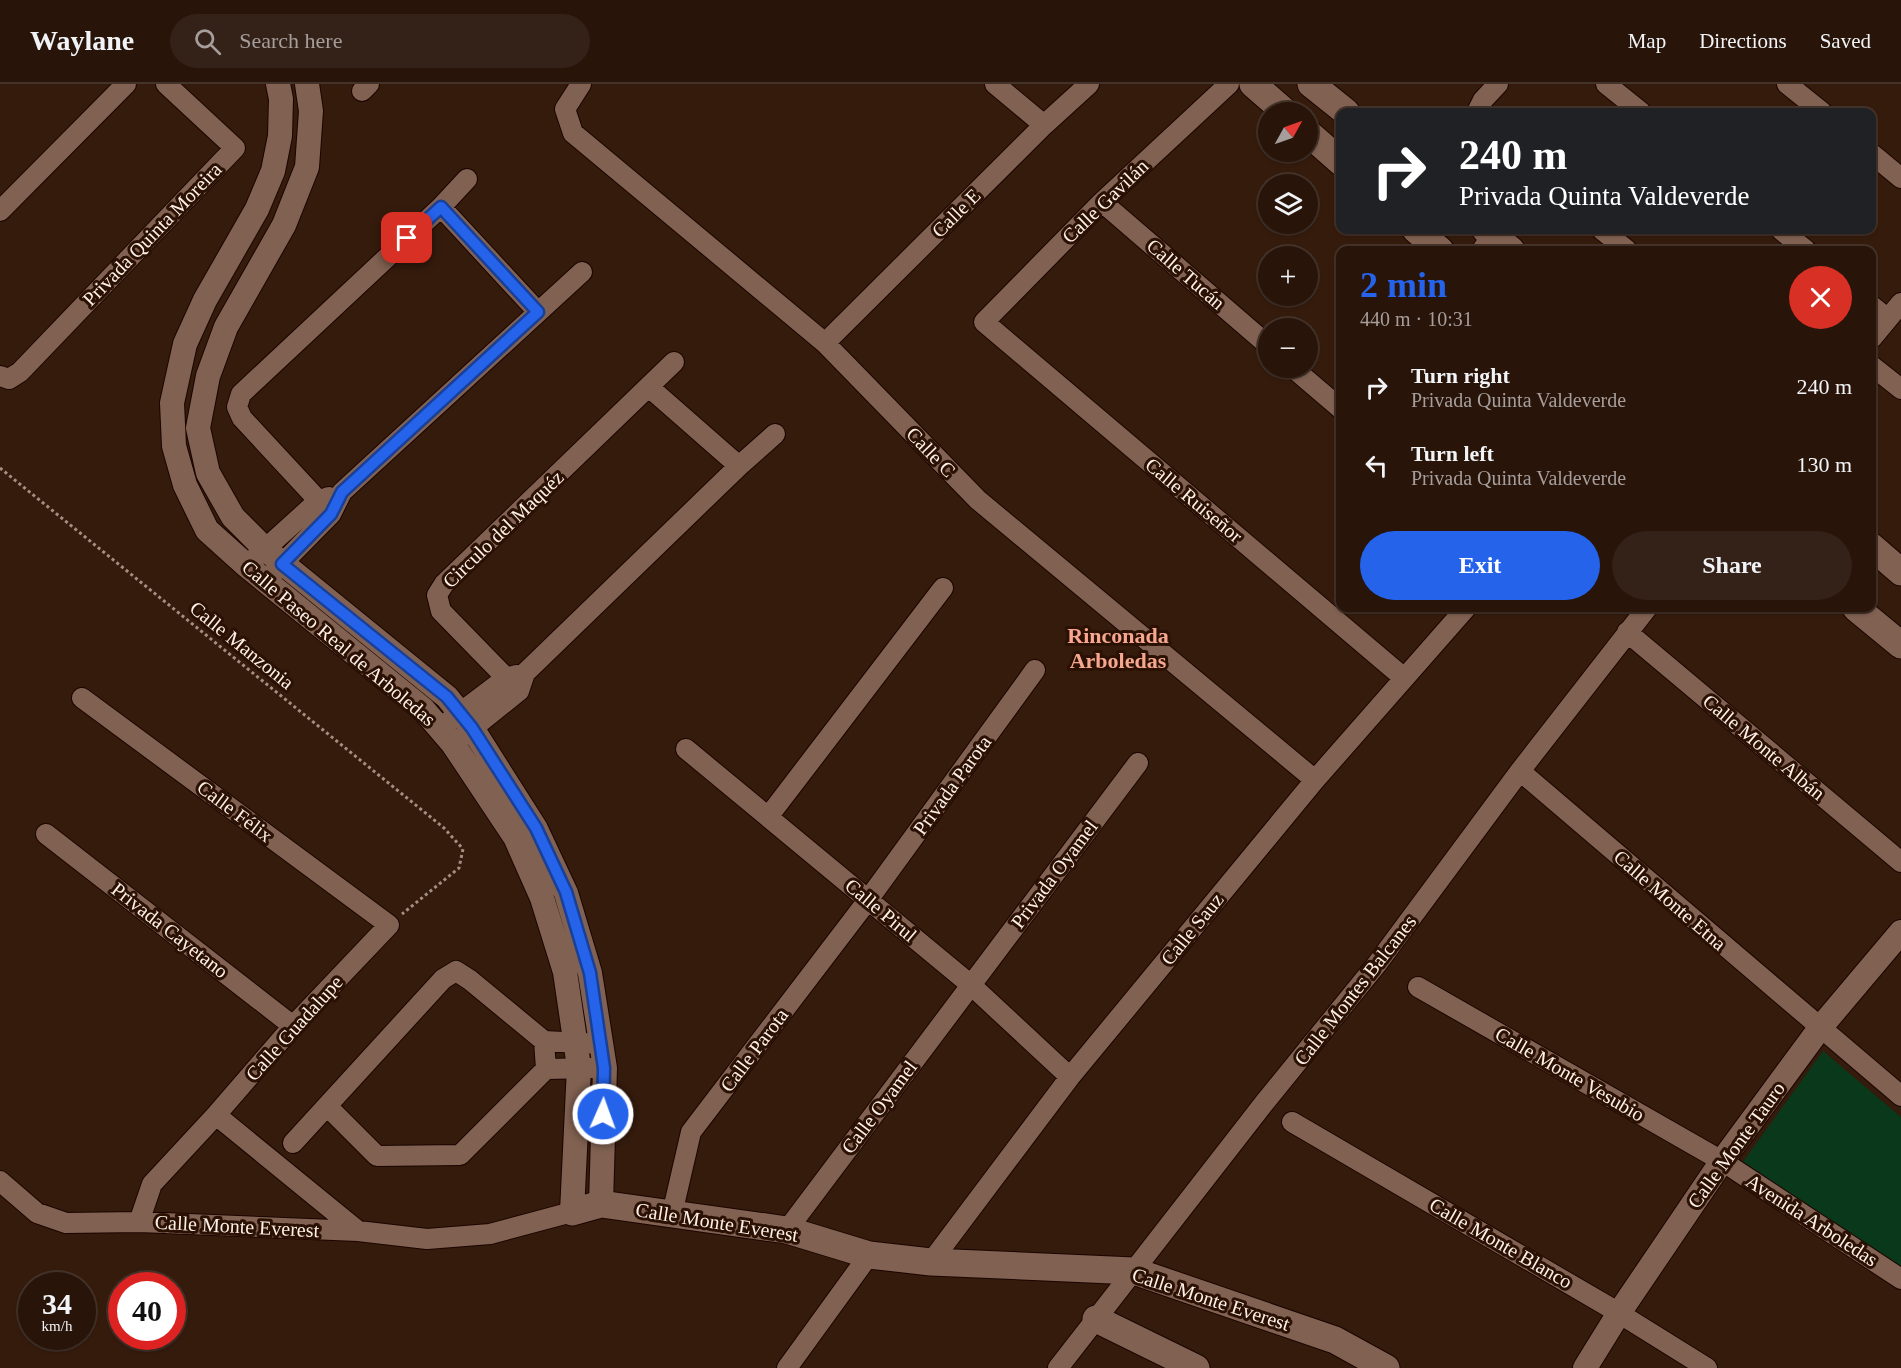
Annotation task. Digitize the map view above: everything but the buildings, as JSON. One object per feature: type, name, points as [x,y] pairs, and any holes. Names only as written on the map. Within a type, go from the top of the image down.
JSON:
[{"type":"main road","points":[[1253,84],[1274,102]]},
{"type":"main road","points":[[1311,84],[1341,108]]},
{"type":"main road","points":[[1318,142],[1336,158]]},
{"type":"main road","points":[[1421,234],[1435,246]]},
{"type":"main road","points":[[1876,550],[1901,572]]},
{"type":"main road","points":[[1861,612],[1901,645]]},
{"type":"main road","name":"Calle Monte Everest","points":[[572,1212],[601,1204],[787,1230],[869,1255],[931,1262],[1134,1271],[1335,1340],[1386,1368]]},
{"type":"main road","points":[[1096,1319],[1196,1368]]},
{"type":"street","points":[[0,211],[126,84]]},
{"type":"street","name":"Privada Quinta Moreira","points":[[0,376],[9,380],[20,372],[235,148],[166,84]]},
{"type":"street","name":"Calle Paseo Real de Arboledas","points":[[278,84],[281,99],[280,136],[273,171],[257,209],[205,300],[185,344],[172,404],[174,446],[185,485],[207,530],[256,573],[423,709],[446,736],[514,837],[542,898],[566,972],[578,1056],[572,1212]]},
{"type":"street","points":[[307,84],[311,111],[307,167],[285,225],[226,327],[208,376],[198,428],[208,473],[233,517],[274,557],[447,697],[466,720],[536,828],[566,892],[590,973],[604,1068],[601,1204]]},
{"type":"street","name":"Calle C","points":[[581,84],[565,109],[573,133],[825,343],[978,500],[1315,780]]},
{"type":"street","points":[[995,84],[1044,125]]},
{"type":"street","name":"Calle E","points":[[825,343],[1044,125],[1089,84]]},
{"type":"street","name":"Calle Gavilán","points":[[984,322],[1102,202],[1229,84]]},
{"type":"street","points":[[1480,108],[1483,100],[1498,84]]},
{"type":"street","points":[[1606,84],[1636,108]]},
{"type":"street","points":[[1787,84],[1817,108]]},
{"type":"street","points":[[1876,157],[1901,178]]},
{"type":"street","points":[[324,508],[242,418],[237,407],[241,394],[441,207],[467,179]]},
{"type":"street","name":"Calle Tucán","points":[[1102,202],[1258,337]]},
{"type":"street","points":[[441,207],[538,312]]},
{"type":"street","points":[[1607,234],[1622,246]]},
{"type":"street","points":[[1786,234],[1801,246]]},
{"type":"street","points":[[256,573],[582,272]]},
{"type":"street","points":[[1876,333],[1901,303]]},
{"type":"street","points":[[1876,309],[1888,319]]},
{"type":"street","name":"Calle Ruiseñor","points":[[984,322],[1404,678]]},
{"type":"street","name":"Circulo del Maquéz","points":[[516,681],[441,611],[437,595],[444,584],[650,388],[674,362]]},
{"type":"street","points":[[1876,369],[1901,389]]},
{"type":"street","points":[[1305,378],[1336,405]]},
{"type":"street","points":[[650,388],[739,466]]},
{"type":"street","points":[[446,736],[516,681],[739,466],[776,434]]},
{"type":"street","points":[[768,817],[944,588]]},
{"type":"street","name":"Calle Sauz","points":[[931,1262],[1070,1077],[1315,780],[1462,612]]},
{"type":"street","name":"Calle Montes Balcanes","points":[[1058,1368],[1265,1102],[1377,964],[1520,771],[1644,612]]},
{"type":"street","name":"Calle Monte Albán","points":[[1627,632],[1901,862]]},
{"type":"street","name":"Privada Parota","points":[[868,900],[1035,670]]},
{"type":"street","name":"Calle Félix","points":[[81,698],[389,925]]},
{"type":"street","name":"Calle Pirul","points":[[686,749],[970,985],[1070,1077]]},
{"type":"street","name":"Privada Oyamel","points":[[970,985],[1138,763]]},
{"type":"street","name":"Calle Monte Etna","points":[[1520,771],[1820,1028]]},
{"type":"street","name":"Privada Cayetano","points":[[46,834],[293,1026]]},
{"type":"street","name":"Calle Parota","points":[[672,1214],[692,1132],[868,900]]},
{"type":"street","name":"Calle Guadalupe","points":[[139,1222],[152,1184],[216,1115],[293,1026],[389,925]]},
{"type":"street","name":"Calle Monte Tauro","points":[[1585,1368],[1619,1313],[1722,1161],[1820,1028],[1901,932]]},
{"type":"street","points":[[293,1143],[443,979],[456,971],[544,1041],[604,1068]]},
{"type":"street","name":"Calle Oyamel","points":[[787,1230],[970,985]]},
{"type":"street","name":"Calle Monte Vesubio","points":[[1418,987],[1722,1161]]},
{"type":"street","points":[[1820,1028],[1901,1096]]},
{"type":"street","points":[[544,1041],[546,1069]]},
{"type":"street","points":[[328,1107],[377,1156],[460,1155],[546,1069],[601,1044]]},
{"type":"street","points":[[216,1115],[358,1231]]},
{"type":"street","name":"Calle Monte Blanco","points":[[1292,1122],[1619,1313],[1707,1368]]},
{"type":"street","name":"Avenida Arboledas","points":[[1722,1161],[1901,1279]]},
{"type":"street","name":"Calle Monte Everest","points":[[0,1181],[38,1213],[66,1223],[139,1222],[358,1231],[427,1239],[490,1234],[572,1212]]},
{"type":"street","points":[[787,1368],[869,1255]]},
{"type":"path","name":"Calle Manzonia","points":[[0,468],[444,828],[463,849],[459,868],[389,925]]},
{"type":"green space","points":[[1823,1051],[1901,1117],[1901,1267],[1742,1163]]},
{"type":"district","name":"Rinconada Arboledas","points":[[1118,648]]},
{"type":"route","points":[[407,238],[441,207],[538,312],[342,492],[331,514],[282,564],[447,697],[472,728],[536,828],[566,892],[590,973],[604,1068],[603,1114]]}]
